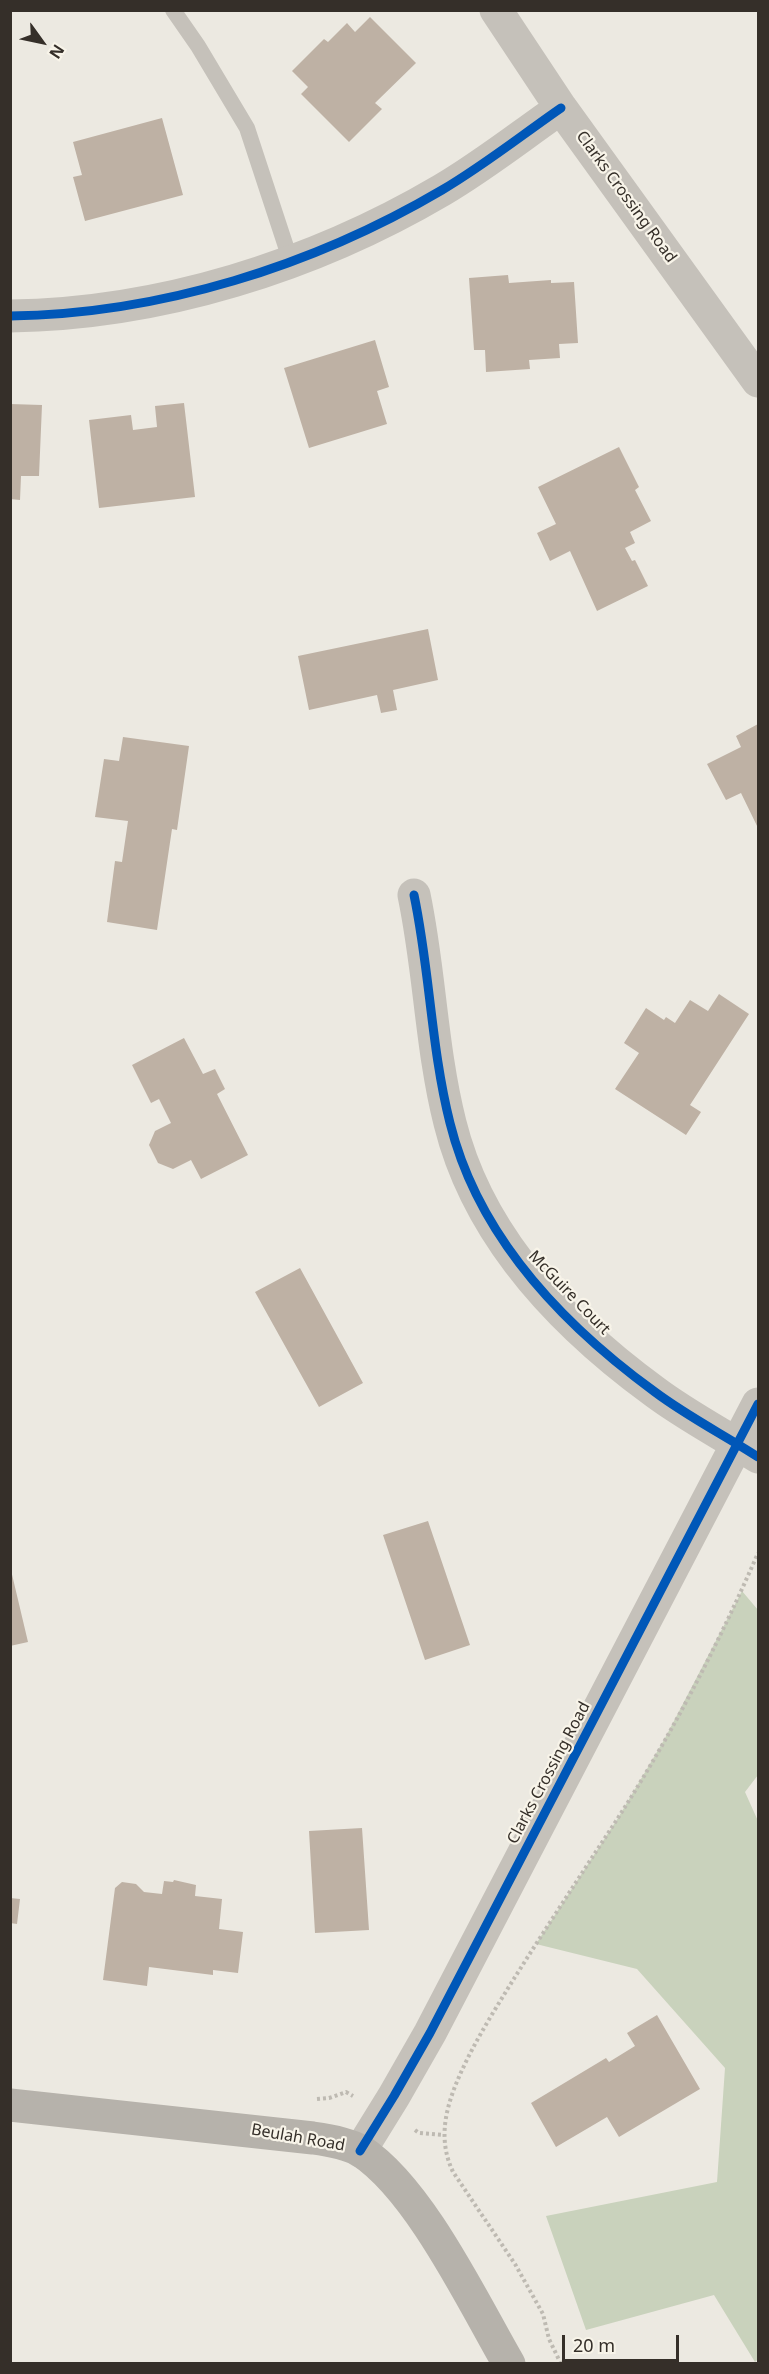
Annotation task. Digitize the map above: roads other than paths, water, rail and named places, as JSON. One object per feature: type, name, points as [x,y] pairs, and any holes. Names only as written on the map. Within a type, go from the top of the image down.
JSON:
[{"type":"main road","name":"Beulah Road","points":[[10,2104],[312,2138],[360,2151],[395,2182],[408,2198],[442,2249],[509,2364]]},
{"type":"street","name":"Clarks Crossing Road","points":[[496,10],[561,108],[759,381]]},
{"type":"street","points":[[10,316],[85,311],[167,298],[264,272],[291,262],[372,228],[443,189],[561,108]]},
{"type":"street","name":"McGuire Court","points":[[414,895],[426,962],[438,1068],[449,1122],[457,1151],[481,1205],[519,1265],[572,1321],[616,1362],[655,1392],[748,1450]]},
{"type":"street","name":"Clarks Crossing Road","points":[[360,2151],[436,2022],[748,1450],[759,1404]]},
{"type":"lane","points":[[173,10],[198,46],[247,128],[291,262]]}]
